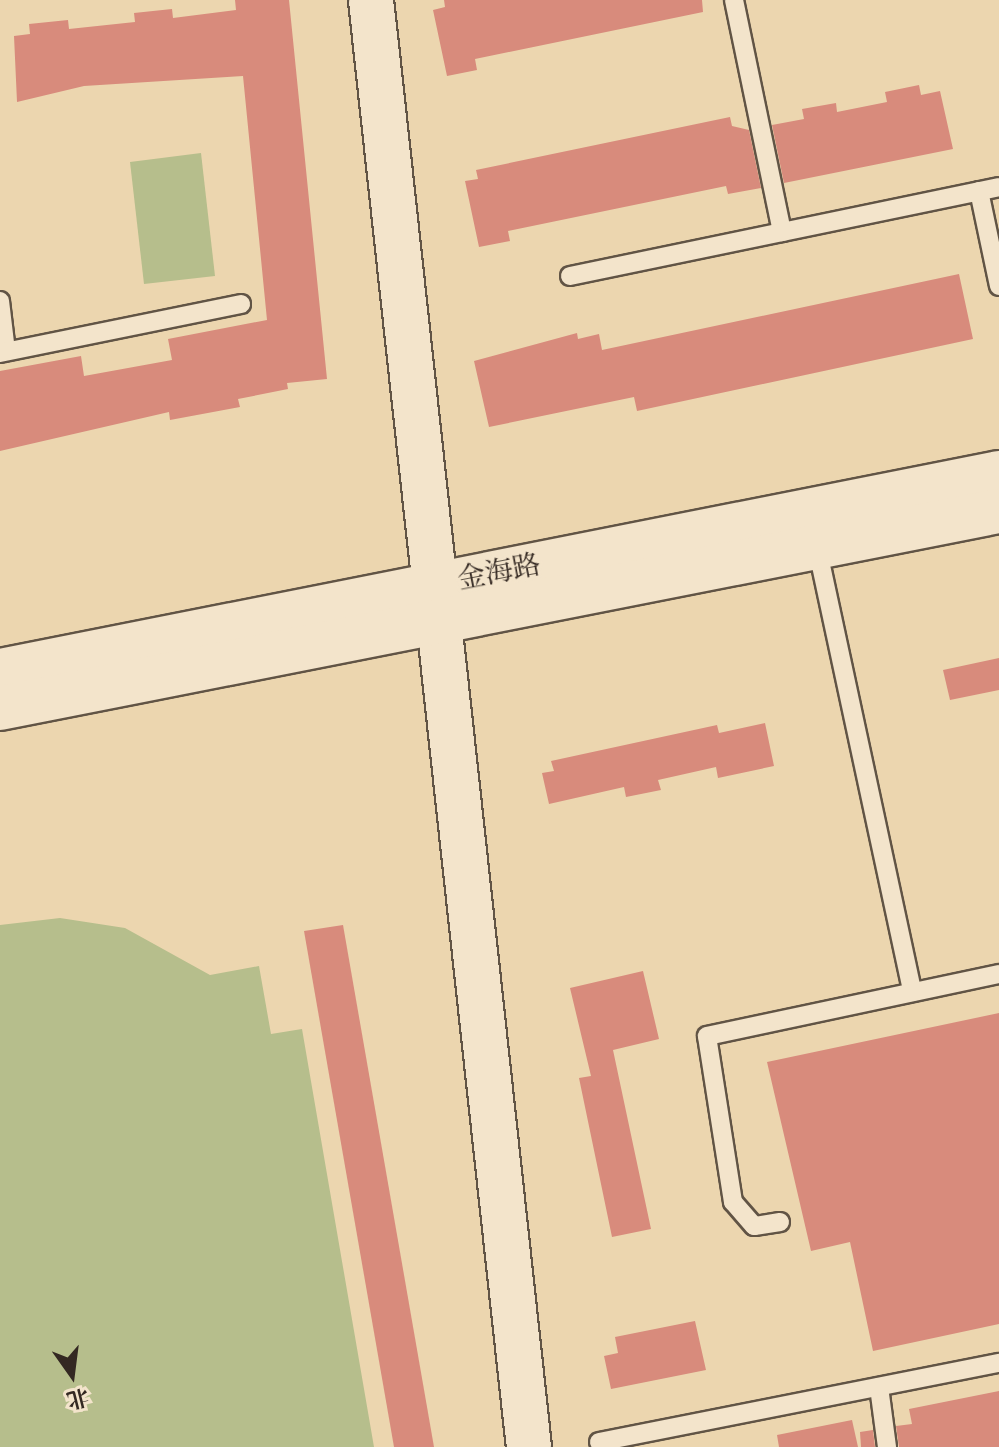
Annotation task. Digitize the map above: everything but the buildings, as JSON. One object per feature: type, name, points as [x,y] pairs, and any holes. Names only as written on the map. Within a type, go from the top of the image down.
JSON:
[{"type":"main road","points":[[371,0],[529,1447]]},
{"type":"main road","name":"金海路","points":[[0,708],[435,603],[999,473]]},
{"type":"main road","name":"金海路","points":[[0,671],[817,547],[999,511]]},
{"type":"lane","points":[[734,0],[782,232]]},
{"type":"lane","points":[[570,276],[999,187]]},
{"type":"lane","points":[[979,191],[999,286]]},
{"type":"lane","points":[[0,301],[3,352],[241,304]]},
{"type":"lane","points":[[817,547],[912,992]]},
{"type":"lane","points":[[780,1222],[744,1222],[733,1202],[707,1036],[999,974]]},
{"type":"lane","points":[[599,1442],[999,1363]]},
{"type":"lane","points":[[879,1387],[887,1447]]},
{"type":"green space","points":[[201,153],[215,276],[144,284],[130,162]]},
{"type":"green space","points":[[60,918],[125,928],[210,975],[259,966],[271,1034],[302,1029],[374,1447],[0,1447],[0,925]]}]
